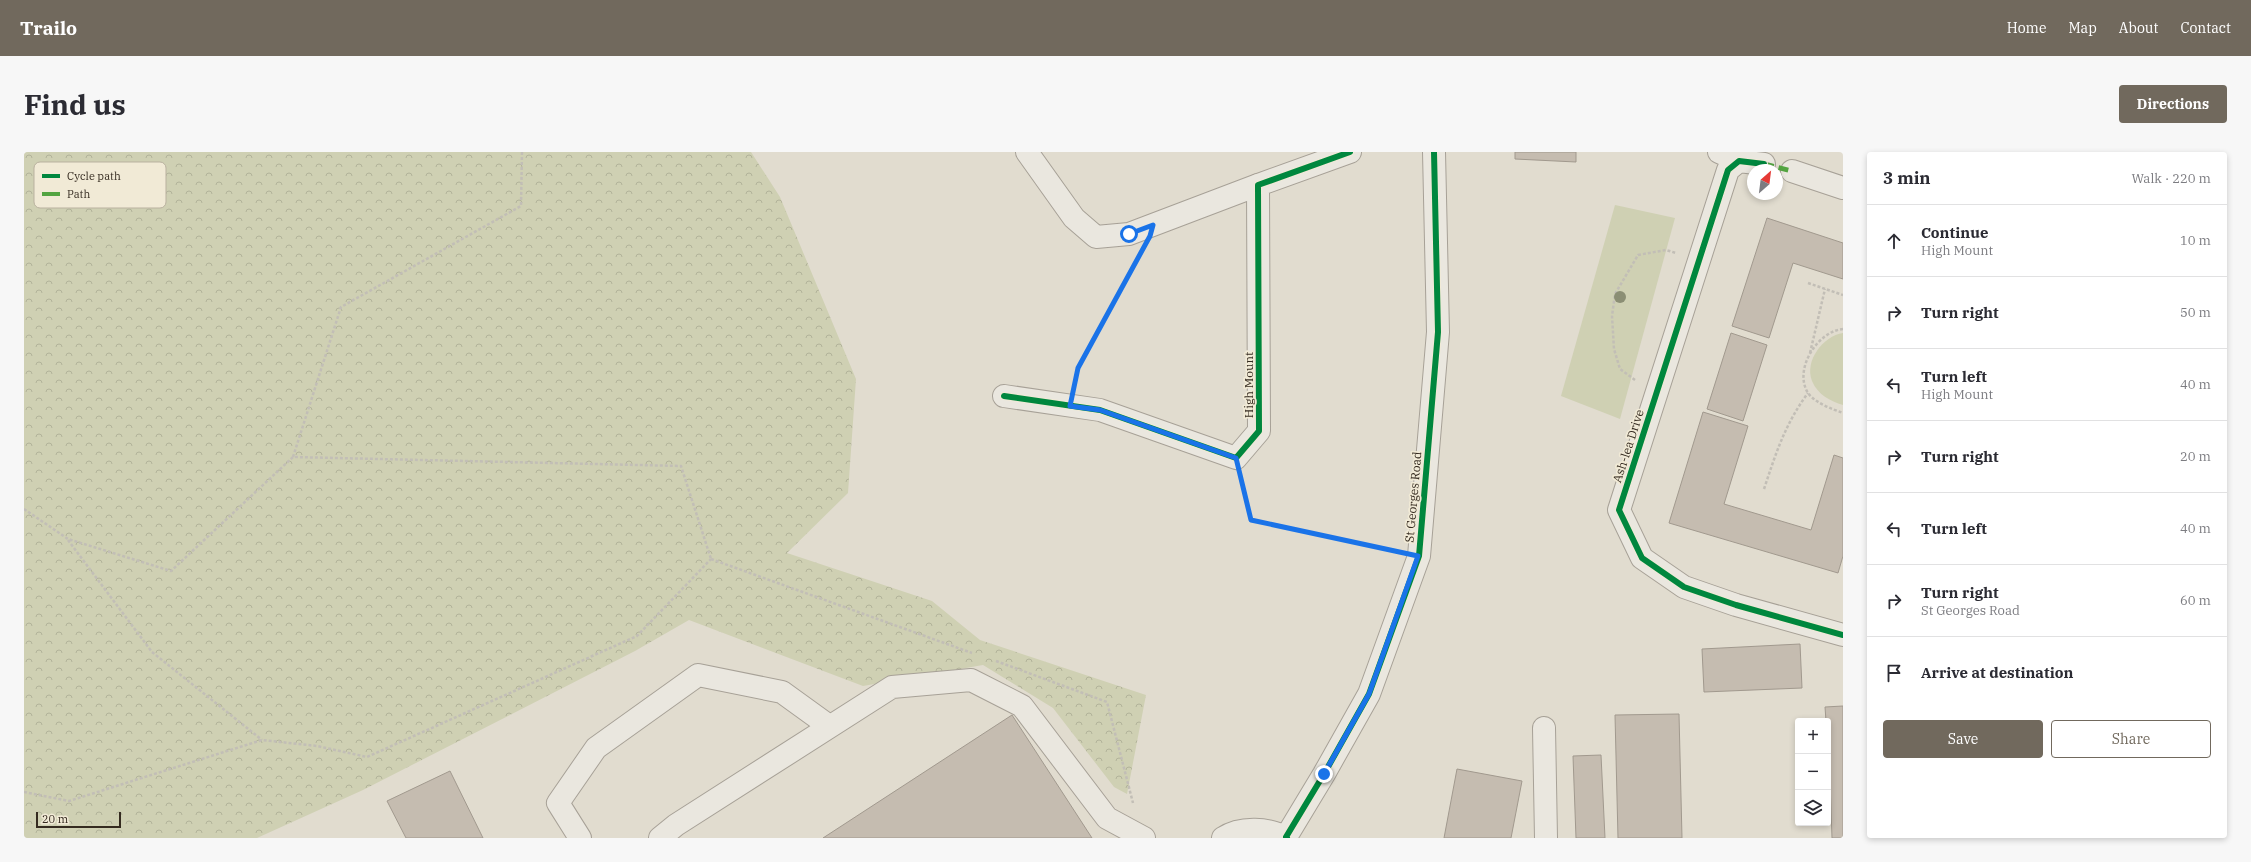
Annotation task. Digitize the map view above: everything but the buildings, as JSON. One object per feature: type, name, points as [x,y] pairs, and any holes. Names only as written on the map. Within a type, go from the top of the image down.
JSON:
[{"type":"street","points":[[1027,152],[1074,218],[1096,237],[1129,234],[1350,152]]},
{"type":"street","name":"St Georges Road","points":[[1286,837],[1324,774],[1369,694],[1418,556],[1438,332],[1434,152]]},
{"type":"street","points":[[1719,152],[1739,161],[1764,164]]},
{"type":"street","name":"Ash-lea Drive","points":[[1739,161],[1728,170],[1619,510],[1642,558],[1684,587],[1736,605],[1843,634]]},
{"type":"street","points":[[1792,171],[1843,188]]},
{"type":"street","name":"High Mount","points":[[1236,458],[1259,431],[1258,185]]},
{"type":"street","points":[[1004,396],[1100,410],[1236,458]]},
{"type":"street","points":[[580,838],[558,803],[596,748],[698,675],[782,692],[830,726]]},
{"type":"street","points":[[660,838],[676,825],[892,687],[971,680],[1022,706],[1107,818],[1142,838]]},
{"type":"street","points":[[1544,728],[1546,838]]},
{"type":"street","points":[[1223,838],[1246,830],[1266,830],[1286,837]]},
{"type":"path","points":[[24,509],[68,539],[171,571],[293,457],[340,307],[521,206],[522,152]]},
{"type":"path","points":[[1070,406],[1078,368],[1150,236],[1153,225]]},
{"type":"path","points":[[1657,391],[1632,379],[1620,369],[1614,349],[1612,316],[1615,294],[1638,255],[1666,250],[1699,259]]},
{"type":"path","points":[[1808,283],[1843,295]]},
{"type":"path","points":[[1825,289],[1803,377],[1808,393],[1828,408],[1843,413]]},
{"type":"path","points":[[1809,357],[1817,342],[1833,330],[1843,329]]},
{"type":"path","points":[[1764,489],[1781,438],[1797,409],[1808,393]]},
{"type":"path","points":[[24,792],[69,801],[262,740],[317,746],[367,757],[637,636],[711,559],[681,466],[293,457]]},
{"type":"path","points":[[1236,458],[1251,520],[1418,556]]},
{"type":"path","points":[[68,539],[152,652],[262,740]]},
{"type":"green space","points":[[24,152],[751,152],[780,197],[856,379],[848,493],[787,553],[932,601],[980,640],[1146,695],[1127,794],[1114,787],[1053,708],[983,665],[863,686],[689,620],[635,651],[363,790],[257,838],[24,838]]},
{"type":"green space","points":[[1615,205],[1675,218],[1620,419],[1561,396]]},
{"type":"green space","points":[[1843,333],[1843,405],[1834,402],[1821,394],[1812,381],[1810,373],[1813,358],[1822,344],[1836,335]]},
{"type":"marked path","points":[[1783,169],[1792,171]]},
{"type":"cycle path","points":[[1004,396],[1100,410],[1236,458],[1259,431],[1258,185],[1350,152]]},
{"type":"cycle path","points":[[1287,838],[1286,837],[1324,774],[1369,694],[1419,556],[1438,332],[1434,152]]},
{"type":"cycle path","points":[[1764,164],[1739,161],[1728,170],[1619,510],[1642,558],[1684,587],[1736,605],[1843,635]]},
{"type":"route","points":[[1129,234],[1153,225],[1150,236],[1078,368],[1070,406],[1100,410],[1236,458],[1251,520],[1418,556],[1369,694],[1324,774]]}]
